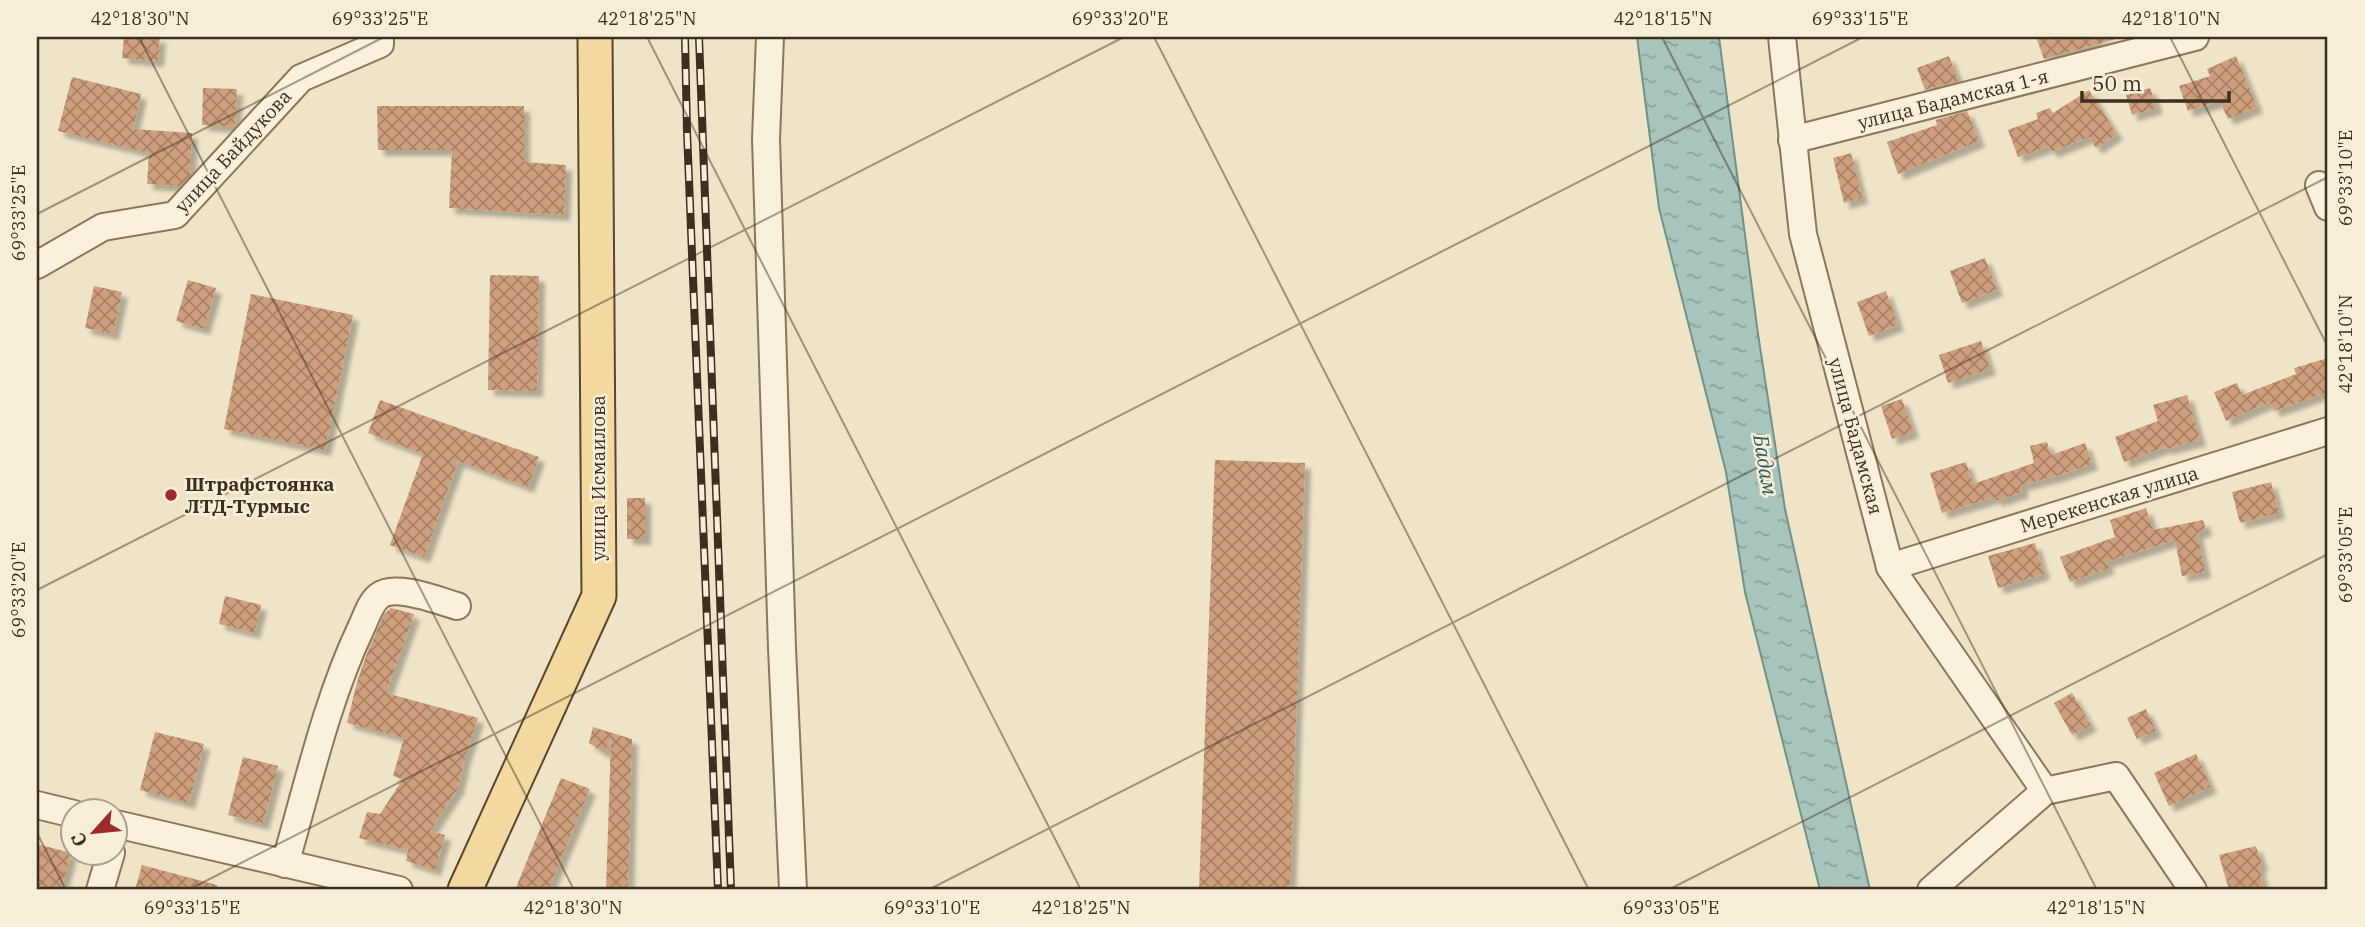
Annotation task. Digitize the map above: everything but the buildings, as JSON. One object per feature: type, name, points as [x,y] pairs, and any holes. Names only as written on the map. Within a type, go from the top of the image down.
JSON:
[{"type":"main road","name":"улица Исмаилова","points":[[465,890],[599,596],[595,37]]},
{"type":"street","name":"улица Байдукова","points":[[37,265],[103,228],[175,215],[301,78],[380,44],[380,37]]},
{"type":"street","points":[[770,37],[766,153],[782,648],[793,890]]},
{"type":"street","name":"улица Бадамская","points":[[1782,37],[1803,234],[1890,567],[2045,791]]},
{"type":"street","name":"улица Бадамская 1-я","points":[[1792,140],[2195,37]]},
{"type":"street","name":"Мерекенская улица","points":[[1890,567],[2328,431]]},
{"type":"street","points":[[285,864],[335,692],[372,606],[380,595],[391,590],[457,606]]},
{"type":"street","points":[[1931,890],[2045,791],[2116,776],[2193,890]]},
{"type":"street","points":[[37,805],[60,811]]},
{"type":"street","points":[[130,832],[400,890]]},
{"type":"street","points":[[100,890],[107,867]]},
{"type":"water","name":"Бадам","points":[[1637,37],[1719,37],[1758,334],[1785,509],[1870,890],[1820,890],[1745,592],[1726,472],[1659,208]]},
{"type":"railway","points":[[685,37],[718,890]]},
{"type":"railway","points":[[699,37],[731,890]]},
{"type":"place","name":"Штрафстоянка ЛТД-Турмыс","points":[[171,495]]}]
